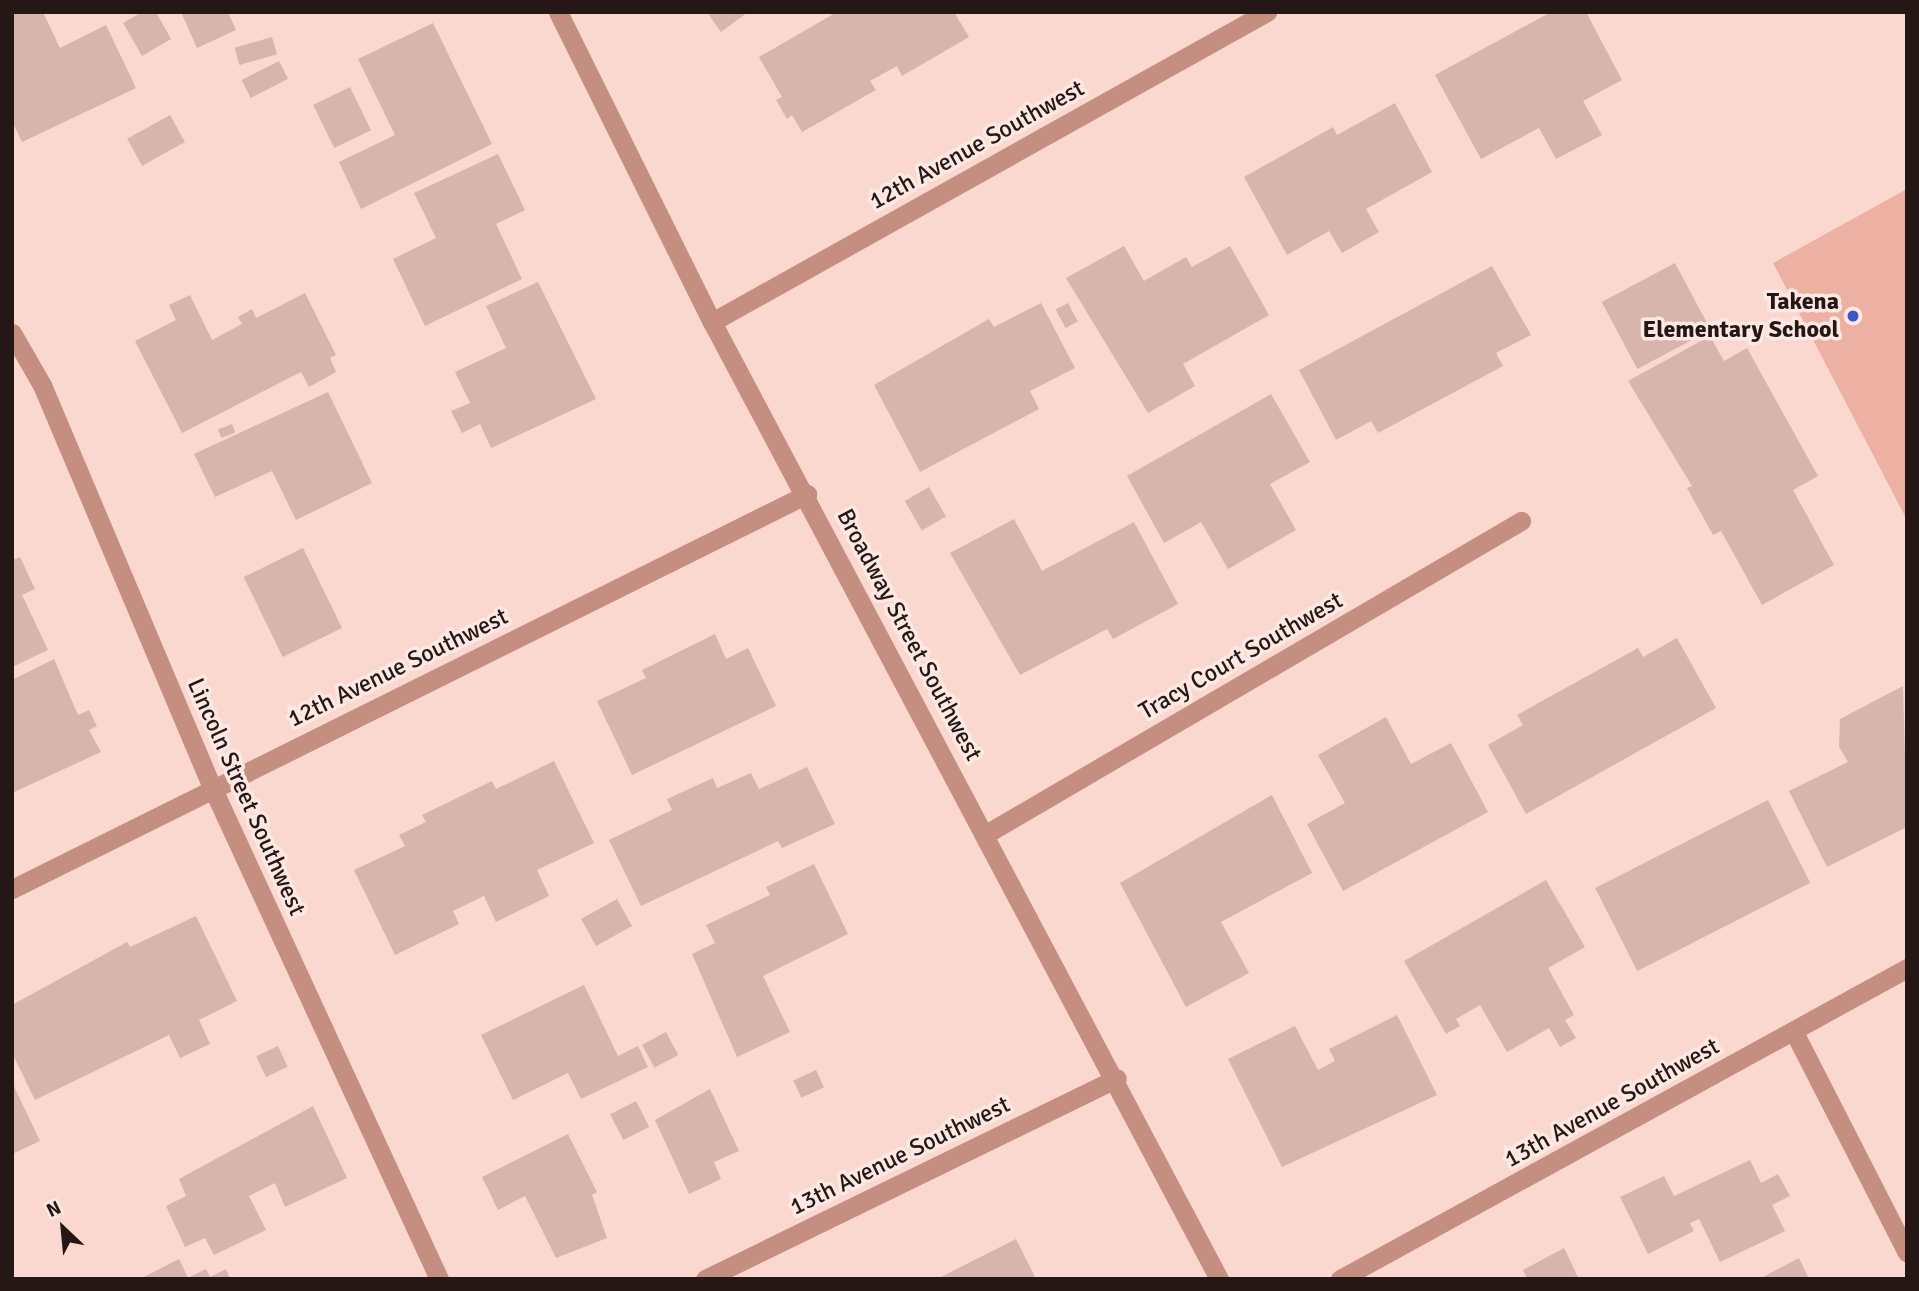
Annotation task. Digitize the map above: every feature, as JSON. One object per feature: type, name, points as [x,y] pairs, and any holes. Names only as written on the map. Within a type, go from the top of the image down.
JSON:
[{"type":"street","name":"Broadway Street Southwest","points":[[558,12],[712,322],[807,494],[1116,1078],[1219,1279]]},
{"type":"street","name":"12th Avenue Southwest","points":[[712,322],[1267,12]]},
{"type":"street","name":"Lincoln Street Southwest","points":[[12,333],[43,385],[212,787],[439,1279]]},
{"type":"street","name":"12th Avenue Southwest","points":[[12,889],[212,787],[807,494]]},
{"type":"street","name":"Tracy Court Southwest","points":[[986,834],[1521,521]]},
{"type":"street","name":"13th Avenue Southwest","points":[[1340,1279],[1907,968]]},
{"type":"street","points":[[1794,1032],[1907,1253]]},
{"type":"street","name":"13th Avenue Southwest","points":[[705,1279],[1116,1078]]},
{"type":"shaded area","points":[[1907,189],[1907,520],[1773,263]]},
{"type":"building","points":[[12,12],[43,12],[60,48],[106,25],[136,88],[22,142],[12,121]]},
{"type":"building","points":[[142,12],[156,12],[171,39],[142,56],[123,23]]},
{"type":"building","points":[[181,12],[228,12],[236,30],[197,48]]},
{"type":"building","points":[[707,12],[748,12],[721,32]]},
{"type":"building","points":[[837,12],[954,12],[969,37],[902,76],[897,66],[870,81],[876,90],[802,132],[792,115],[787,119],[776,100],[782,97],[759,57]]},
{"type":"building","points":[[1551,12],[1586,12],[1622,80],[1583,101],[1602,135],[1556,159],[1539,128],[1481,159],[1435,75]]},
{"type":"building","points":[[433,23],[492,144],[361,209],[339,162],[395,135],[358,59]]},
{"type":"building","points":[[272,37],[277,54],[239,65],[235,48]]},
{"type":"building","points":[[279,61],[288,79],[251,98],[242,80]]},
{"type":"building","points":[[350,87],[371,130],[334,148],[313,105]]},
{"type":"building","points":[[1395,103],[1432,172],[1366,209],[1379,232],[1342,253],[1329,231],[1287,255],[1244,177],[1333,127],[1337,135]]},
{"type":"building","points":[[170,115],[185,142],[142,166],[127,139]]},
{"type":"building","points":[[498,154],[525,210],[496,224],[522,279],[425,326],[393,259],[436,238],[414,193]]},
{"type":"building","points":[[1124,246],[1144,281],[1186,257],[1192,267],[1230,246],[1269,315],[1183,364],[1195,386],[1148,413],[1066,278]]},
{"type":"building","points":[[1675,263],[1711,330],[1637,369],[1602,302]]},
{"type":"building","points":[[1492,266],[1531,335],[1496,353],[1503,366],[1378,433],[1371,421],[1336,440],[1299,370]]},
{"type":"building","points":[[538,282],[596,399],[491,448],[480,424],[462,433],[451,411],[470,403],[455,372],[506,348],[486,306]]},
{"type":"building","points":[[305,293],[336,355],[330,358],[336,372],[309,387],[301,372],[182,433],[135,341],[176,320],[169,305],[190,295],[212,340],[242,324],[238,317],[252,309],[256,318]]},
{"type":"building","points":[[1041,303],[1075,368],[1030,391],[1039,409],[920,472],[874,385],[989,319],[994,327]]},
{"type":"building","points":[[1068,303],[1078,322],[1065,328],[1056,310]]},
{"type":"building","points":[[1710,336],[1724,361],[1747,348],[1818,476],[1793,490],[1834,565],[1762,605],[1721,531],[1713,535],[1687,488],[1692,486],[1628,381]]},
{"type":"building","points":[[328,392],[372,483],[296,520],[272,471],[215,497],[194,454]]},
{"type":"building","points":[[1271,394],[1310,462],[1270,484],[1296,530],[1228,569],[1201,522],[1164,543],[1127,476]]},
{"type":"building","points":[[232,424],[235,432],[221,438],[218,429]]},
{"type":"building","points":[[929,487],[946,516],[922,530],[905,501]]},
{"type":"building","points":[[1014,519],[1042,571],[1134,522],[1178,604],[1113,639],[1107,629],[1020,675],[950,553]]},
{"type":"building","points":[[303,548],[342,628],[283,657],[244,577]]},
{"type":"building","points":[[20,557],[35,589],[22,595],[48,650],[12,667],[12,560]]},
{"type":"building","points":[[715,634],[726,659],[748,648],[776,706],[632,775],[597,701],[646,678],[642,670]]},
{"type":"building","points":[[1677,638],[1716,708],[1526,814],[1488,745],[1523,725],[1517,715],[1638,648],[1643,657]]},
{"type":"building","points":[[54,659],[78,715],[89,710],[97,726],[89,730],[101,752],[12,793],[12,680]]},
{"type":"building","points":[[1903,686],[1907,827],[1827,867],[1789,791],[1848,762],[1839,747],[1840,719]]},
{"type":"building","points":[[1386,717],[1411,764],[1451,743],[1488,812],[1343,891],[1307,824],[1345,803],[1318,755]]},
{"type":"building","points":[[554,761],[594,843],[537,870],[549,896],[496,922],[484,896],[453,911],[459,924],[395,955],[354,870],[405,846],[399,835],[426,822],[422,815],[492,781],[496,789]]},
{"type":"building","points":[[807,767],[835,824],[782,848],[778,841],[641,906],[609,840],[672,810],[667,799],[713,778],[717,788],[751,773],[759,789]]},
{"type":"building","points":[[1272,795],[1312,873],[1221,922],[1249,973],[1186,1007],[1120,883]]},
{"type":"building","points":[[1768,800],[1810,883],[1637,971],[1595,888]]},
{"type":"building","points":[[814,864],[848,934],[763,976],[790,1032],[737,1057],[692,954],[715,943],[706,925],[770,895],[766,887]]},
{"type":"building","points":[[1546,880],[1585,947],[1548,968],[1574,1015],[1565,1020],[1576,1038],[1560,1047],[1549,1028],[1507,1052],[1480,1005],[1456,1019],[1460,1026],[1446,1034],[1404,961]]},
{"type":"building","points":[[617,899],[632,926],[596,946],[581,919]]},
{"type":"building","points":[[196,916],[237,1001],[199,1020],[210,1044],[180,1058],[169,1035],[35,1100],[12,1053],[12,1005],[127,942],[130,947]]},
{"type":"building","points":[[584,985],[618,1056],[638,1046],[648,1067],[581,1099],[568,1073],[513,1100],[481,1035]]},
{"type":"building","points":[[1397,1015],[1437,1095],[1282,1167],[1228,1059],[1295,1026],[1318,1070],[1335,1061],[1329,1049]]},
{"type":"building","points":[[666,1032],[678,1055],[654,1068],[642,1045]]},
{"type":"building","points":[[278,1046],[288,1067],[266,1077],[256,1056]]},
{"type":"building","points":[[816,1070],[824,1087],[801,1098],[793,1081]]},
{"type":"building","points":[[12,1082],[40,1141],[12,1154]]},
{"type":"building","points":[[710,1089],[739,1151],[714,1162],[721,1179],[689,1194],[655,1120]]},
{"type":"building","points":[[636,1101],[649,1127],[623,1140],[610,1114]]},
{"type":"building","points":[[313,1106],[347,1178],[285,1207],[275,1183],[249,1196],[266,1230],[214,1255],[205,1238],[185,1247],[166,1206],[186,1196],[179,1179]]},
{"type":"building","points":[[568,1134],[597,1192],[592,1195],[607,1238],[556,1258],[525,1196],[498,1210],[482,1177]]},
{"type":"building","points":[[1750,1160],[1761,1183],[1778,1174],[1790,1196],[1772,1205],[1785,1231],[1720,1262],[1699,1219],[1690,1223],[1694,1231],[1648,1254],[1620,1197],[1664,1176],[1674,1196]]},
{"type":"building","points":[[1016,1239],[1036,1279],[937,1279]]},
{"type":"building","points":[[1564,1248],[1579,1279],[1527,1279],[1523,1270]]},
{"type":"building","points":[[1799,1258],[1809,1279],[1759,1279]]},
{"type":"building","points":[[179,1259],[188,1278],[206,1269],[210,1277],[226,1269],[230,1279],[140,1279]]},
{"type":"place","name":"Takena Elementary School","points":[[1853,316]]}]
